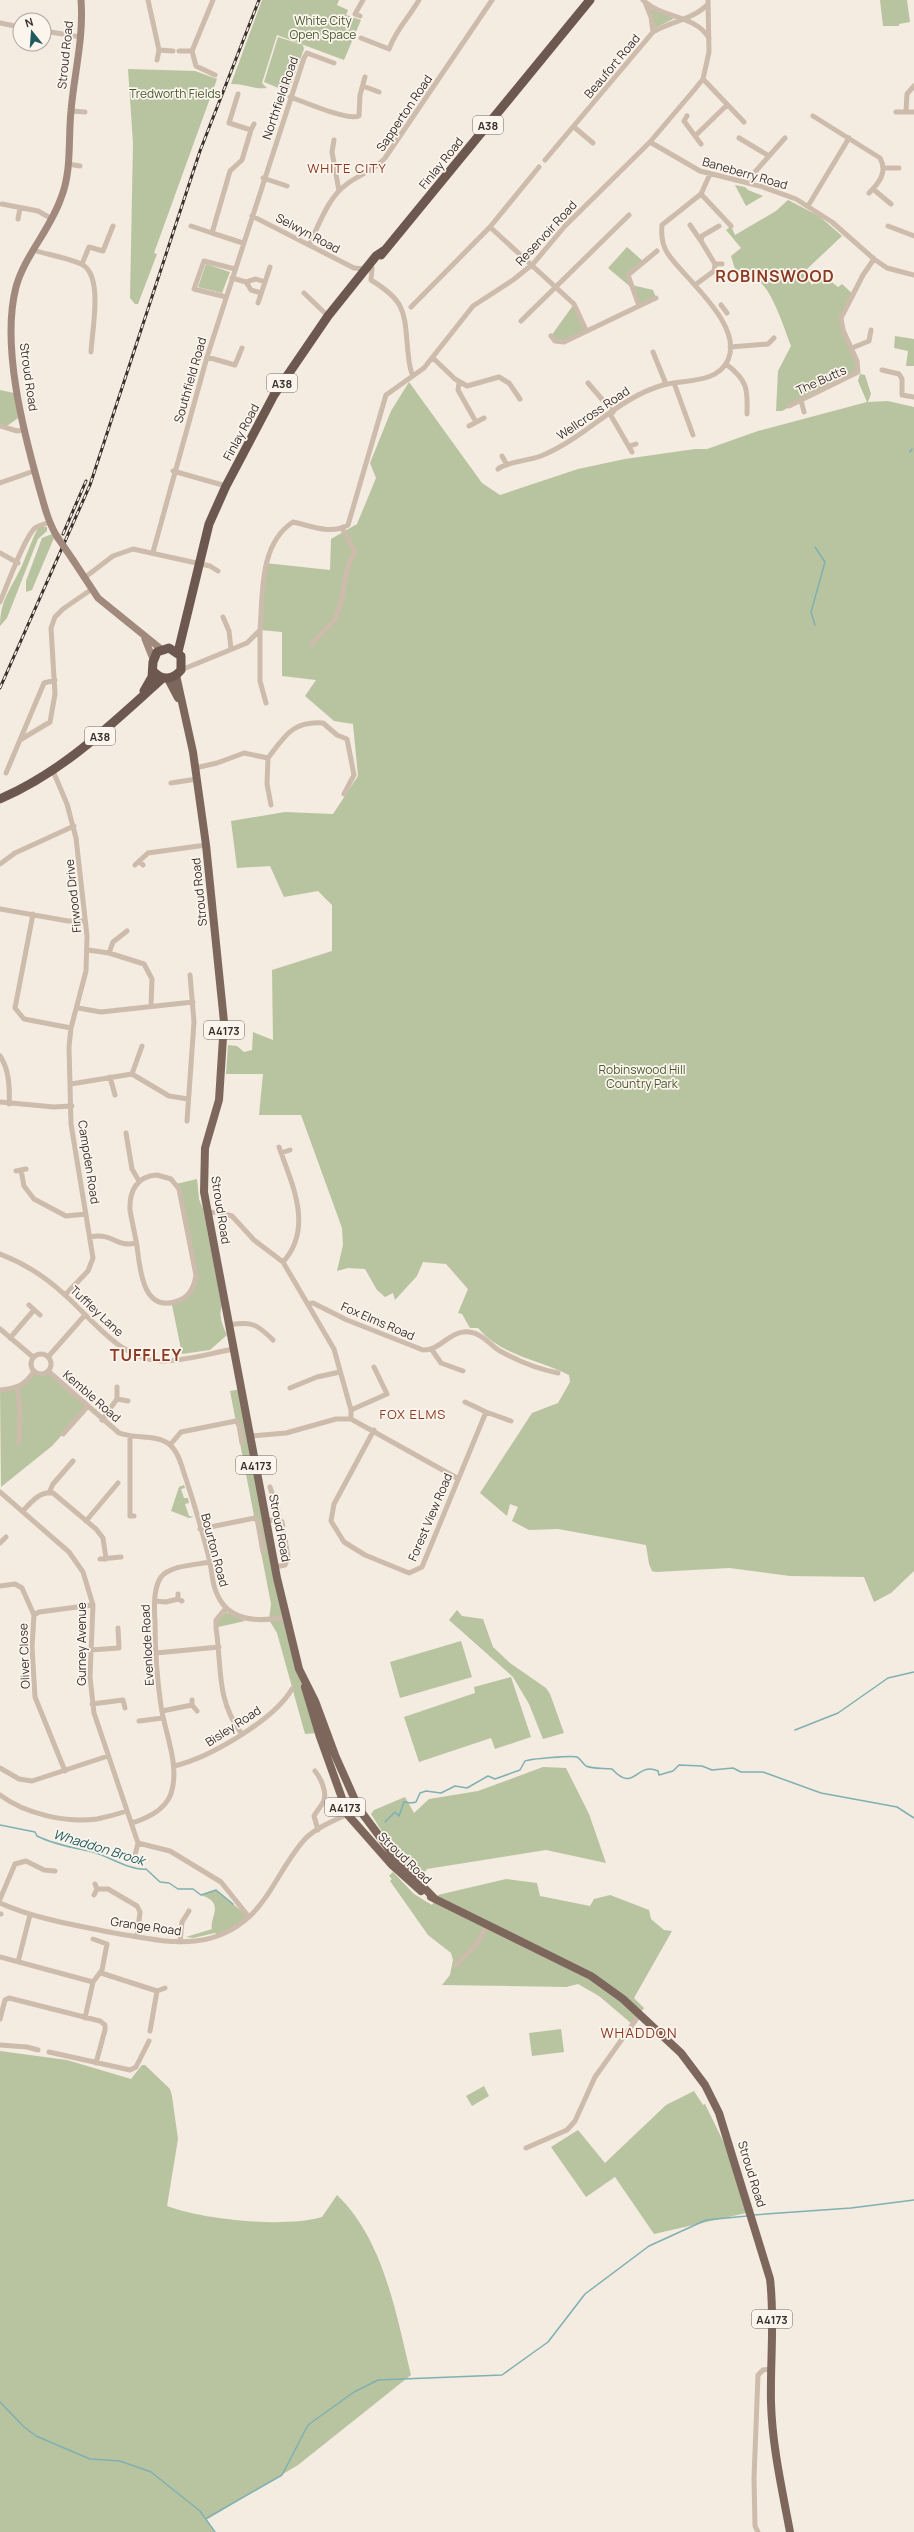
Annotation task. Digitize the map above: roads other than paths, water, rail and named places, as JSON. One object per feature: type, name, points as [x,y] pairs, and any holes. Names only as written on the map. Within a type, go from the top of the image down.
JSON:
[{"type":"highway","name":"Finlay Road","points":[[175,669],[180,637],[190,607],[209,524],[226,486],[274,395],[328,316],[385,250],[590,0]]},
{"type":"highway","name":"Finlay Road","points":[[165,648],[180,637]]},
{"type":"highway","name":"A38","points":[[142,694],[153,671],[153,659],[165,648]]},
{"type":"highway","points":[[153,671],[175,669],[165,648]]},
{"type":"highway","name":"A38","points":[[0,799],[53,771],[82,751],[121,718],[142,694],[175,669]]},
{"type":"main road","name":"Stroud Road","points":[[81,0],[81,37],[71,111],[68,164],[64,192],[52,219],[19,277],[12,312],[13,360],[23,430],[50,522],[58,538],[101,601],[143,636],[165,648]]},
{"type":"main road","name":"Stroud Road","points":[[143,636],[153,659]]},
{"type":"main road","name":"Stroud Road","points":[[175,669],[197,779],[206,845],[224,1022],[218,1100],[205,1148],[203,1168],[204,1192],[285,1617],[308,1704],[348,1814],[395,1863]]},
{"type":"main road","name":"Stroud Road","points":[[304,1685],[315,1701],[335,1755],[359,1809],[409,1882],[427,1896],[487,1926]]},
{"type":"main road","name":"A4173","points":[[487,1926],[590,1975],[640,2014]]},
{"type":"main road","name":"Stroud Road","points":[[640,2014],[693,2066],[713,2098],[726,2133],[770,2279],[773,2300],[771,2369],[773,2431],[790,2532]]},
{"type":"street","points":[[148,0],[159,50],[157,60]]},
{"type":"street","points":[[213,0],[192,51],[196,66],[215,75]]},
{"type":"street","points":[[360,16],[356,14],[363,0]]},
{"type":"street","points":[[361,38],[389,49],[397,29],[410,15],[419,0]]},
{"type":"street","name":"Sapperton Road","points":[[309,245],[339,191],[346,184],[377,167],[385,158],[492,0]]},
{"type":"street","points":[[644,1],[664,13],[696,24],[710,38]]},
{"type":"street","points":[[644,1],[651,17],[652,32]]},
{"type":"street","name":"Beaufort Road","points":[[545,160],[652,32],[666,24],[695,15],[708,2]]},
{"type":"street","name":"Reservoir Road","points":[[342,528],[348,525],[386,395],[413,376],[433,358],[474,306],[513,280],[533,264],[565,226],[650,142],[703,79],[710,52],[708,2]]},
{"type":"street","points":[[0,23],[12,25]]},
{"type":"street","points":[[52,32],[81,37]]},
{"type":"street","points":[[159,50],[192,51]]},
{"type":"street","name":"Northfield Road","points":[[252,216],[290,97],[307,53],[334,63]]},
{"type":"street","points":[[290,97],[323,107],[342,117],[353,118],[359,116],[360,95],[365,77]]},
{"type":"street","points":[[703,79],[744,122]]},
{"type":"street","points":[[362,86],[379,92]]},
{"type":"street","points":[[906,112],[907,94],[914,86]]},
{"type":"street","points":[[238,94],[229,123],[251,130]]},
{"type":"street","points":[[695,136],[727,105]]},
{"type":"street","points":[[71,111],[85,112]]},
{"type":"street","points":[[896,112],[914,112]]},
{"type":"street","points":[[687,116],[684,121],[701,144]]},
{"type":"street","points":[[814,116],[875,154],[884,168]]},
{"type":"street","points":[[212,233],[230,171],[242,160],[254,124]]},
{"type":"street","points":[[574,127],[593,143]]},
{"type":"street","points":[[739,138],[769,156]]},
{"type":"street","points":[[752,184],[755,172],[785,138]]},
{"type":"street","points":[[808,206],[849,138]]},
{"type":"street","points":[[334,140],[332,152],[339,191]]},
{"type":"street","name":"Baneberry Road","points":[[650,142],[674,158],[710,174],[752,184],[786,195],[808,206],[838,226],[874,259],[887,268],[914,275]]},
{"type":"street","points":[[68,164],[80,166]]},
{"type":"street","points":[[410,307],[490,227],[539,167]]},
{"type":"street","points":[[884,168],[898,168]]},
{"type":"street","points":[[869,193],[879,181],[884,168]]},
{"type":"street","points":[[710,174],[701,194],[662,225],[661,238],[668,253],[724,323],[730,347],[726,364],[741,376],[748,393],[747,414]]},
{"type":"street","points":[[263,178],[287,186]]},
{"type":"street","points":[[873,189],[891,204]]},
{"type":"street","points":[[701,194],[731,226]]},
{"type":"street","points":[[2,204],[38,211],[52,219]]},
{"type":"street","points":[[18,219],[20,208]]},
{"type":"street","points":[[521,321],[629,215]]},
{"type":"street","name":"Southfield Road","points":[[153,552],[206,357],[252,216]]},
{"type":"street","name":"Selwyn Road","points":[[252,216],[354,268],[369,267]]},
{"type":"street","points":[[690,225],[715,264],[714,271],[695,285]]},
{"type":"street","points":[[82,264],[89,247],[103,250],[113,226]]},
{"type":"street","points":[[191,226],[243,243]]},
{"type":"street","points":[[701,241],[702,236],[718,226]]},
{"type":"street","points":[[888,226],[914,236]]},
{"type":"street","points":[[490,227],[533,264],[574,304],[586,330]]},
{"type":"street","points":[[33,250],[82,264],[94,279],[91,352]]},
{"type":"street","points":[[639,306],[628,275],[658,251]]},
{"type":"street","name":"The Butts","points":[[789,406],[856,375],[859,369],[844,330],[842,313],[852,299],[863,275],[874,259]]},
{"type":"street","points":[[226,297],[194,289],[204,260],[235,269]]},
{"type":"street","points":[[715,264],[722,264]]},
{"type":"street","points":[[258,303],[270,267]]},
{"type":"street","points":[[369,267],[371,280],[395,296],[403,312],[410,367],[413,376]]},
{"type":"street","points":[[354,268],[356,284]]},
{"type":"street","points":[[232,278],[246,282],[256,279],[265,282]]},
{"type":"street","points":[[246,282],[251,290],[262,293]]},
{"type":"street","points":[[304,294],[328,316]]},
{"type":"street","points":[[551,336],[560,343],[656,298]]},
{"type":"street","points":[[718,314],[724,309]]},
{"type":"street","points":[[86,312],[93,313]]},
{"type":"street","name":"The Butts","points":[[852,348],[869,341],[871,330]]},
{"type":"street","points":[[730,347],[768,344],[774,338]]},
{"type":"street","points":[[206,357],[234,368],[242,348]]},
{"type":"street","points":[[653,352],[666,384]]},
{"type":"street","points":[[433,358],[459,383],[473,385],[499,377],[510,383],[520,399]]},
{"type":"street","name":"Wellcross Road","points":[[498,469],[540,456],[558,448],[588,431],[639,393],[666,384],[702,379],[715,374],[726,364]]},
{"type":"street","points":[[882,370],[899,374],[902,378],[902,395],[914,397]]},
{"type":"street","points":[[459,383],[458,390],[476,422]]},
{"type":"street","points":[[588,383],[611,413],[631,449],[636,444]]},
{"type":"street","points":[[674,383],[694,434]]},
{"type":"street","points":[[801,400],[804,412]]},
{"type":"street","points":[[469,426],[484,418]]},
{"type":"street","points":[[0,426],[17,431],[23,430]]},
{"type":"street","points":[[502,456],[507,465]]},
{"type":"street","points":[[0,483],[34,471]]},
{"type":"street","points":[[174,471],[226,486]]},
{"type":"street","points":[[0,602],[18,562],[22,549],[35,528],[50,522]]},
{"type":"street","points":[[266,703],[260,682],[260,630],[265,564],[281,529],[293,522],[332,531],[342,528],[355,552],[348,565],[336,617],[312,640]]},
{"type":"street","points":[[84,578],[122,551],[137,549],[200,563],[210,566],[218,571]]},
{"type":"street","points":[[0,553],[18,562]]},
{"type":"street","points":[[20,740],[50,722],[55,680],[51,628],[55,617],[68,604],[92,589]]},
{"type":"street","points":[[222,617],[229,631],[231,649]]},
{"type":"street","points":[[175,669],[247,643],[260,630]]},
{"type":"street","points":[[175,669],[193,663]]},
{"type":"street","points":[[6,774],[44,684],[55,680]]},
{"type":"street","points":[[271,806],[267,784],[268,758],[289,731],[301,725],[323,722],[337,735],[346,739],[354,775],[344,794]]},
{"type":"street","points":[[195,768],[217,763],[244,753],[268,758]]},
{"type":"street","name":"Firwood Drive","points":[[53,771],[64,795],[74,826],[88,950],[86,971],[78,1008],[73,1022]]},
{"type":"street","points":[[171,783],[197,779]]},
{"type":"street","points":[[1,862],[15,853],[74,826]]},
{"type":"street","points":[[143,865],[137,863],[148,853],[206,845]]},
{"type":"street","points":[[0,909],[68,921],[85,921]]},
{"type":"street","points":[[33,914],[15,1008],[24,1019],[71,1028]]},
{"type":"street","points":[[109,953],[113,942],[126,932]]},
{"type":"street","points":[[88,950],[109,953],[145,965],[152,979],[151,1006]]},
{"type":"street","points":[[186,1121],[194,1022],[190,975]]},
{"type":"street","points":[[184,984],[191,983]]},
{"type":"street","points":[[78,1008],[101,1012],[193,1002]]},
{"type":"street","name":"Campden Road","points":[[65,1295],[91,1266],[93,1258],[71,1124],[72,1106],[69,1047],[73,1022]]},
{"type":"street","points":[[132,1074],[142,1046]]},
{"type":"street","points":[[0,1056],[8,1082],[10,1104]]},
{"type":"street","points":[[71,1084],[132,1074],[169,1096],[188,1099]]},
{"type":"street","points":[[110,1077],[115,1095]]},
{"type":"street","points":[[0,1102],[10,1104],[72,1106]]},
{"type":"street","points":[[126,1133],[132,1169],[139,1181]]},
{"type":"street","points":[[279,1147],[299,1210],[298,1235],[293,1249],[283,1262]]},
{"type":"street","points":[[281,1154],[290,1150]]},
{"type":"street","points":[[21,1170],[24,1186],[34,1199],[66,1216],[86,1214]]},
{"type":"street","points":[[151,1175],[165,1176],[176,1184],[179,1190],[196,1275],[189,1294],[171,1302],[156,1300],[151,1296],[143,1284],[136,1243],[129,1200],[131,1193],[139,1181],[151,1175]]},
{"type":"street","points":[[208,1213],[217,1212],[232,1216],[254,1240],[283,1262],[334,1349],[351,1410],[351,1419]]},
{"type":"street","points":[[90,1237],[106,1235],[124,1245],[136,1243]]},
{"type":"street","name":"Tuffley Lane","points":[[0,1254],[29,1268],[65,1295],[116,1343],[131,1353],[162,1361],[234,1349]]},
{"type":"street","name":"Fox Elms Road","points":[[308,1304],[313,1303],[346,1320],[404,1344],[423,1350],[432,1350]]},
{"type":"street","points":[[29,1305],[40,1315]]},
{"type":"street","points":[[10,1338],[34,1310]]},
{"type":"street","points":[[48,1357],[85,1314]]},
{"type":"street","points":[[229,1325],[250,1323],[259,1326],[272,1337]]},
{"type":"street","points":[[0,1329],[33,1357]]},
{"type":"street","points":[[462,1371],[441,1363],[432,1350],[454,1334],[470,1332],[484,1337],[500,1350],[519,1360],[558,1373]]},
{"type":"street","points":[[33,1357],[40,1354],[48,1357]]},
{"type":"street","points":[[33,1357],[31,1364],[34,1371],[41,1374],[48,1371],[50,1363],[48,1357]]},
{"type":"street","points":[[351,1410],[387,1394],[374,1367]]},
{"type":"street","points":[[0,1390],[17,1388],[29,1379],[34,1371]]},
{"type":"street","name":"Kemble Road","points":[[48,1371],[102,1420],[119,1433],[130,1437],[155,1438],[170,1445]]},
{"type":"street","points":[[290,1388],[317,1378],[340,1372]]},
{"type":"street","points":[[102,1420],[117,1399],[117,1387]]},
{"type":"street","points":[[17,1388],[20,1407],[19,1443]]},
{"type":"street","points":[[117,1399],[128,1401]]},
{"type":"street","points":[[465,1402],[486,1412],[511,1420]]},
{"type":"street","points":[[63,1434],[88,1406]]},
{"type":"street","name":"Forest View Road","points":[[374,1430],[332,1509],[331,1521],[350,1547],[409,1574],[419,1570],[486,1412]]},
{"type":"street","points":[[250,1436],[286,1433],[336,1419],[351,1419],[374,1430],[457,1478]]},
{"type":"street","points":[[170,1445],[181,1432],[236,1421],[239,1425],[242,1443]]},
{"type":"street","points":[[130,1437],[128,1445],[130,1516],[134,1516]]},
{"type":"street","name":"Bourton Road","points":[[170,1445],[178,1457],[210,1562],[217,1595],[226,1608],[244,1619],[254,1621],[285,1617]]},
{"type":"street","points":[[23,1511],[39,1496],[49,1492],[73,1461]]},
{"type":"street","points":[[63,1462],[68,1466]]},
{"type":"street","points":[[86,1521],[118,1483]]},
{"type":"street","points":[[270,1487],[273,1502],[278,1509],[279,1519],[282,1522],[288,1557],[285,1565],[275,1567]]},
{"type":"street","name":"Gurney Avenue","points":[[0,1492],[69,1552],[78,1564],[88,1585],[93,1605],[90,1650],[92,1704],[138,1843]]},
{"type":"street","points":[[49,1492],[86,1521],[103,1538],[106,1559]]},
{"type":"street","points":[[200,1529],[255,1518],[258,1522],[263,1552]]},
{"type":"street","points":[[266,1520],[279,1519]]},
{"type":"street","points":[[0,1543],[6,1537]]},
{"type":"street","points":[[100,1559],[120,1557]]},
{"type":"street","name":"Evenlode Road","points":[[132,1823],[156,1813],[166,1803],[172,1790],[174,1766],[163,1718],[156,1653],[155,1601],[158,1583],[169,1571],[210,1562]]},
{"type":"street","points":[[0,1586],[15,1584],[22,1588],[34,1615],[39,1612],[93,1605]]},
{"type":"street","points":[[155,1601],[166,1602],[179,1598]]},
{"type":"street","points":[[226,1608],[216,1620],[223,1699],[227,1712],[241,1733]]},
{"type":"street","name":"Oliver Close","points":[[34,1615],[32,1647],[35,1697],[65,1771]]},
{"type":"street","points":[[90,1650],[119,1648],[118,1628]]},
{"type":"street","points":[[156,1653],[219,1647]]},
{"type":"street","name":"Bisley Road","points":[[174,1766],[197,1760],[241,1733],[277,1709],[292,1689]]},
{"type":"street","points":[[92,1704],[123,1700],[124,1708]]},
{"type":"street","points":[[162,1711],[192,1703],[197,1711]]},
{"type":"street","points":[[139,1721],[163,1718]]},
{"type":"street","points":[[0,1768],[13,1776],[28,1781],[65,1771],[108,1756]]},
{"type":"street","points":[[314,1771],[320,1777],[325,1794],[324,1800],[314,1816],[318,1830]]},
{"type":"street","points":[[0,1795],[11,1804],[27,1810],[67,1817],[97,1819],[127,1811]]},
{"type":"street","name":"Grange Road","points":[[0,1903],[30,1915],[61,1923],[137,1937],[180,1942],[218,1936],[249,1917],[262,1902],[301,1844],[318,1830],[359,1809]]},
{"type":"street","points":[[134,1859],[138,1843],[170,1851],[221,1882],[249,1917]]},
{"type":"street","points":[[0,1899],[15,1864],[26,1861],[44,1870],[55,1871]]},
{"type":"street","points":[[94,1895],[96,1886],[108,1889],[138,1906],[140,1912],[137,1937]]},
{"type":"street","points":[[180,1942],[182,1922],[189,1917],[189,1911]]},
{"type":"street","points":[[18,1962],[30,1915]]},
{"type":"street","points":[[456,1965],[476,1945],[487,1926]]},
{"type":"street","points":[[85,2018],[93,1982],[101,1973],[107,1943],[93,1938]]},
{"type":"street","points":[[0,1957],[93,1982]]},
{"type":"street","points":[[101,1973],[157,1991],[165,1988]]},
{"type":"street","points":[[149,2031],[157,1991]]},
{"type":"street","points":[[0,2019],[6,2000],[9,1998],[100,2021],[105,2025],[96,2063]]},
{"type":"street","points":[[526,2148],[567,2130],[575,2120],[595,2077],[640,2014]]},
{"type":"street","points":[[49,2052],[130,2070],[136,2067],[149,2041]]},
{"type":"street","points":[[0,2045],[33,2046],[38,2050]]},
{"type":"street","points":[[758,2532],[755,2526],[754,2478],[758,2375],[763,2370],[771,2369]]},
{"type":"waterway","points":[[815,547],[825,562],[811,612],[815,625]]},
{"type":"waterway","points":[[795,1730],[838,1713],[888,1678],[914,1672]]},
{"type":"waterway","points":[[385,1822],[395,1812],[399,1816],[404,1802],[416,1802],[420,1793],[426,1791],[441,1793],[455,1786],[467,1788],[488,1776],[495,1779],[520,1770],[525,1761],[568,1756],[577,1757],[589,1767],[612,1769],[620,1776],[626,1778],[631,1778],[645,1770],[651,1769],[658,1771],[659,1775],[673,1771],[679,1765],[702,1766],[712,1770],[733,1768],[741,1772],[763,1772],[821,1793],[897,1807],[914,1818]]},
{"type":"waterway","name":"Whaddon Brook","points":[[0,1825],[35,1832],[37,1836],[51,1842],[93,1852],[134,1868],[146,1869],[160,1882],[169,1883],[178,1889],[193,1889],[201,1895],[216,1890],[233,1904]]},
{"type":"waterway","points":[[753,2215],[851,2208],[914,2200]]},
{"type":"waterway","points":[[207,2518],[282,2475],[308,2425],[354,2392],[378,2380],[502,2375],[548,2342],[585,2294],[649,2246],[706,2220],[747,2216]]},
{"type":"waterway","points":[[0,2402],[24,2427],[36,2436],[90,2459],[120,2461],[151,2472],[200,2511],[215,2532]]},
{"type":"railway","points":[[0,688],[90,485],[200,151],[259,0]]},
{"type":"railway","points":[[63,534],[86,481]]},
{"type":"district","name":"WHITE CITY","points":[[347,168]]},
{"type":"district","name":"ROBINSWOOD","points":[[775,276]]},
{"type":"district","name":"TUFFLEY","points":[[146,1355]]},
{"type":"district","name":"FOX ELMS","points":[[413,1414]]},
{"type":"district","name":"WHADDON","points":[[639,2032]]},
{"type":"park label","name":"White City Open Space","points":[[323,27]]},
{"type":"park label","name":"Tredworth Fields","points":[[175,93]]},
{"type":"park label","name":"Robinswood Hill Country Park","points":[[642,1076]]}]
